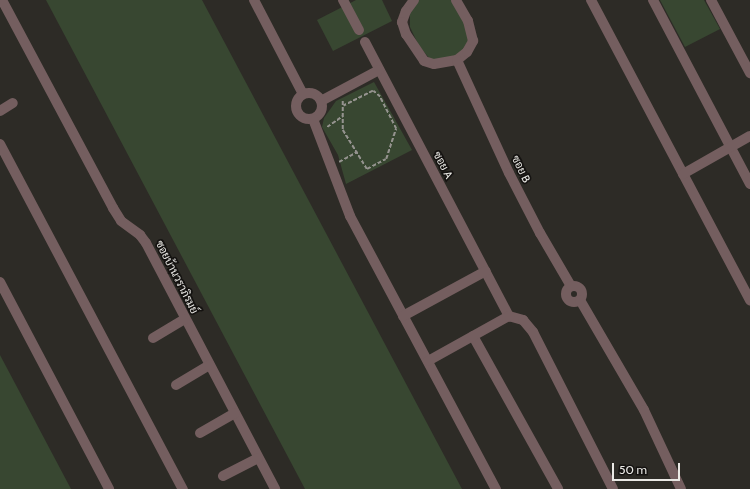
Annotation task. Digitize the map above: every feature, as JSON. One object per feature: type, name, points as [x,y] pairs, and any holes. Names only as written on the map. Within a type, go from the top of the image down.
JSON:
[{"type":"street","name":"ซอยบ้านวราภิรมย์","points":[[2,0],[113,208],[121,221],[140,235],[146,243],[275,489]]},
{"type":"street","points":[[254,0],[303,94]]},
{"type":"street","points":[[343,0],[359,30]]},
{"type":"street","points":[[414,0],[406,11],[402,22],[406,34],[418,55],[424,61],[434,64],[457,60],[466,52],[473,41],[468,21],[456,0]]},
{"type":"street","points":[[591,0],[750,300]]},
{"type":"street","points":[[653,0],[750,184]]},
{"type":"street","points":[[711,0],[750,73]]},
{"type":"street","name":"ซอย A","points":[[365,42],[509,316]]},
{"type":"street","name":"ซอย B","points":[[457,60],[509,173],[540,233],[571,286],[579,286],[582,290],[580,300],[644,410],[681,489]]},
{"type":"street","points":[[321,101],[379,70]]},
{"type":"street","points":[[303,94],[316,94],[321,101],[320,114],[313,119],[304,119],[298,113],[296,104],[303,94]]},
{"type":"street","points":[[0,110],[13,103]]},
{"type":"street","points":[[313,119],[350,216],[496,489]]},
{"type":"street","points":[[683,174],[750,136]]},
{"type":"street","points":[[0,144],[183,489]]},
{"type":"street","points":[[403,316],[486,271]]},
{"type":"street","points":[[0,282],[108,489]]},
{"type":"street","points":[[428,361],[509,316],[523,320],[533,332],[613,489]]},
{"type":"street","points":[[152,338],[185,319]]},
{"type":"street","points":[[473,336],[558,489]]},
{"type":"street","points":[[176,385],[209,365]]},
{"type":"street","points":[[200,433],[235,413]]},
{"type":"street","points":[[223,476],[258,458]]},
{"type":"path","points":[[340,91],[344,106],[344,116],[341,124],[343,130],[367,169],[386,159],[396,129],[380,97],[373,91],[344,106]]},
{"type":"path","points":[[319,133],[344,116]]},
{"type":"path","points":[[332,166],[357,152]]},
{"type":"green space","points":[[46,0],[202,0],[462,489],[305,489]]},
{"type":"green space","points":[[356,0],[382,0],[392,21],[333,51],[317,20]]},
{"type":"green space","points":[[418,0],[451,0],[464,21],[470,37],[464,51],[442,62],[430,59],[419,46],[410,27],[410,14]]},
{"type":"green space","points":[[660,0],[704,0],[720,29],[685,47]]},
{"type":"green space","points":[[374,82],[412,150],[346,184],[338,155],[322,127],[324,118],[336,101]]},
{"type":"green space","points":[[0,355],[71,489],[0,489]]}]
